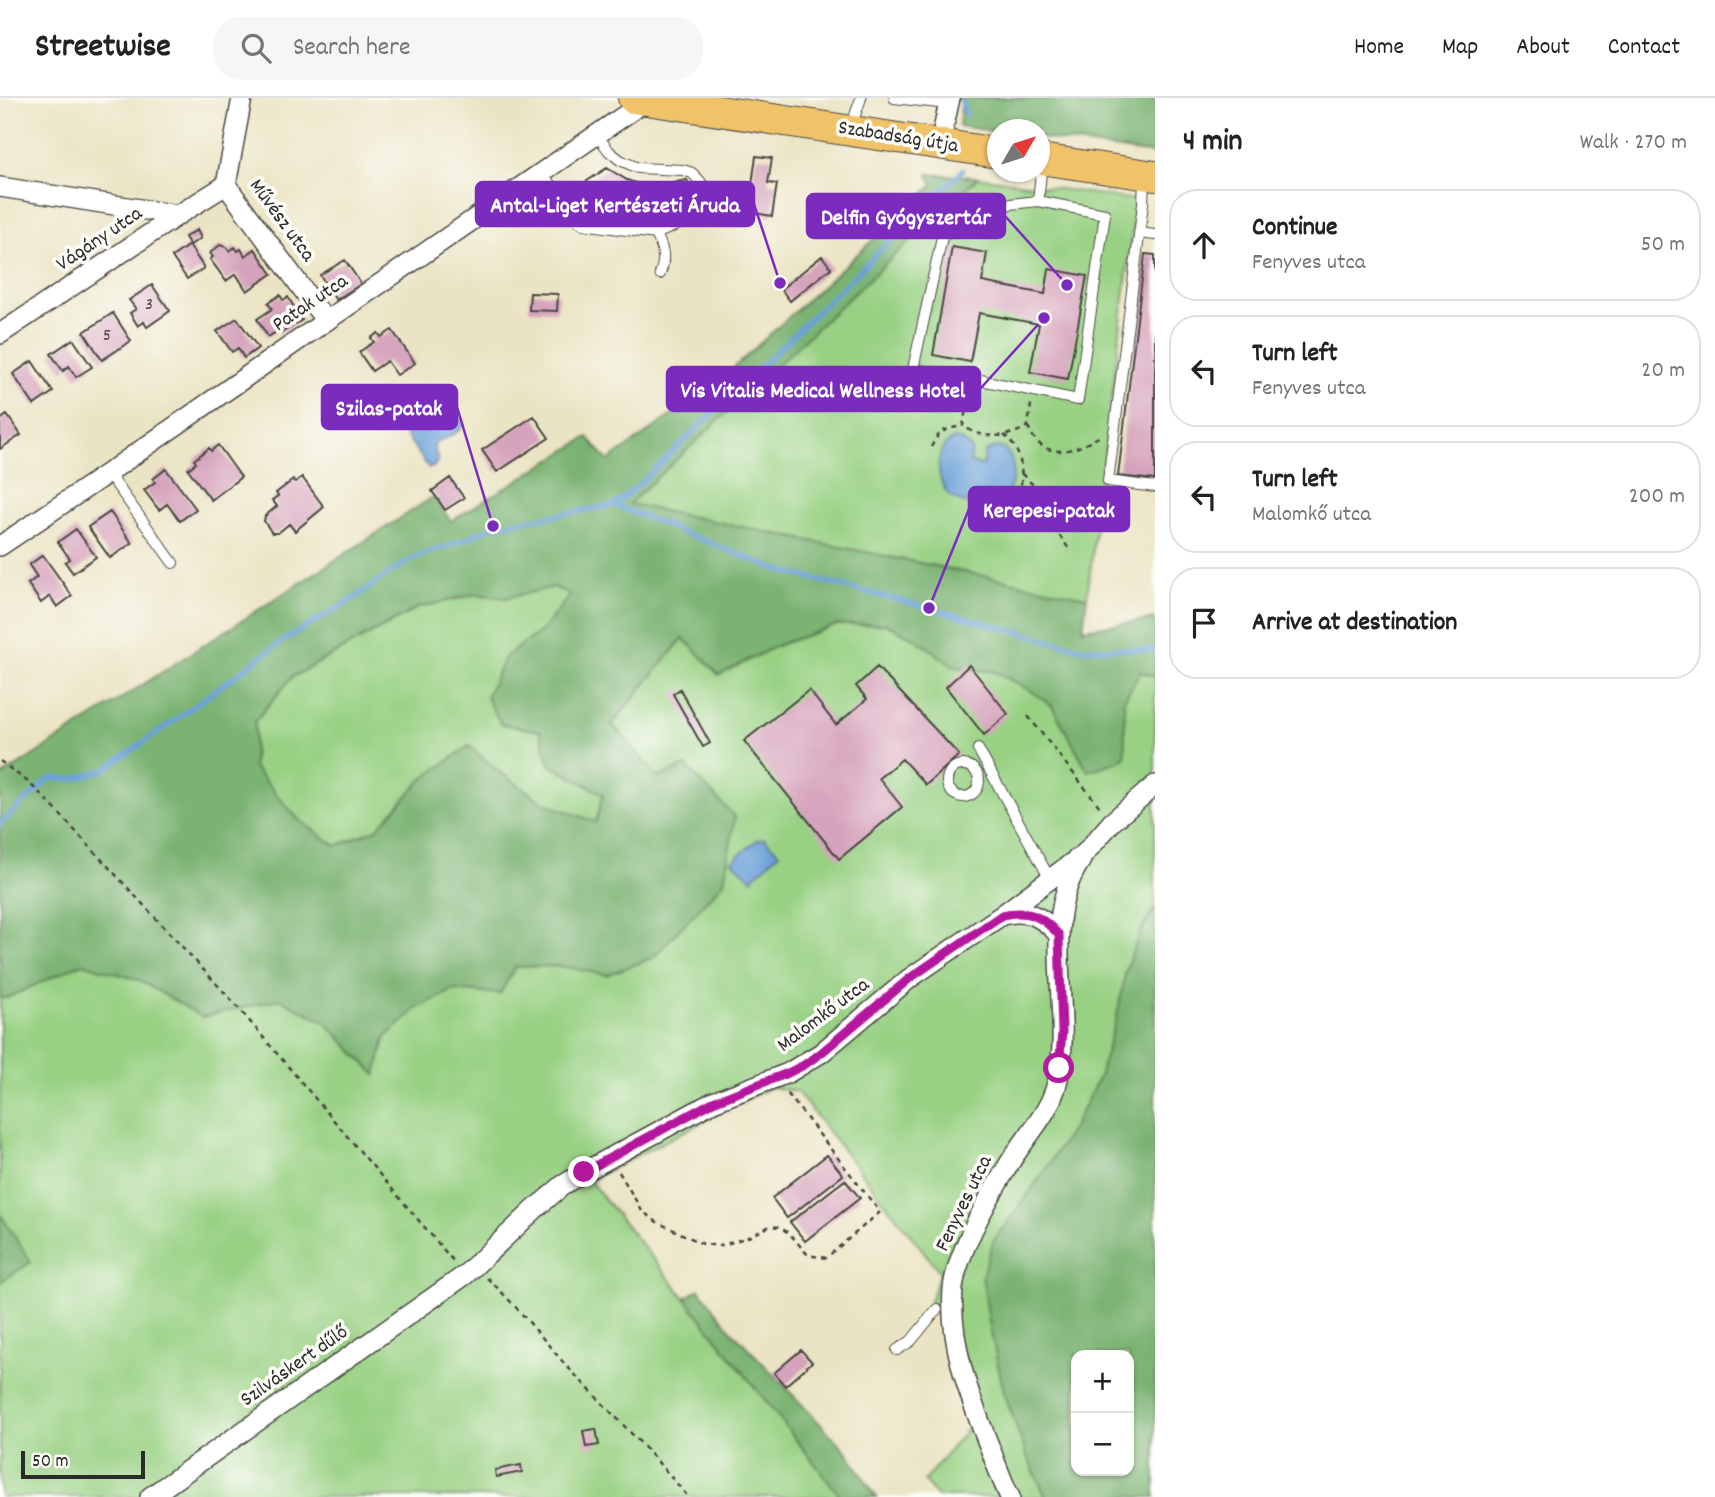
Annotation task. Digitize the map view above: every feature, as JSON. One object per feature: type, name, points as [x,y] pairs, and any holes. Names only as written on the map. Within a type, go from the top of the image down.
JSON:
[{"type":"main road","name":"Szabadság útja","points":[[640,99],[987,151]]},
{"type":"main road","points":[[1050,160],[1150,175]]},
{"type":"street","name":"Művész utca","points":[[242,98],[226,185],[326,321]]},
{"type":"street","name":"Patak utca","points":[[0,545],[597,135],[640,99]]},
{"type":"street","points":[[940,144],[949,101]]},
{"type":"street","name":"Vágány utca","points":[[0,334],[226,185]]},
{"type":"street","points":[[0,187],[178,215]]},
{"type":"street","name":"Malomkő utca","points":[[470,1271],[563,1185],[713,1102],[788,1073],[821,1053],[910,978],[1002,915],[1085,853],[1112,822],[1155,785]]},
{"type":"street","name":"Fenyves utca","points":[[1010,1497],[960,1364],[953,1313],[953,1288],[963,1253],[988,1202],[1008,1165],[1048,1107],[1057,1084],[1062,1032],[1060,915],[1072,873],[1085,853]]},
{"type":"street","points":[[1002,915],[1028,913],[1048,922],[1059,935]]},
{"type":"street","name":"Szilváskert dűlő","points":[[150,1497],[470,1271]]},
{"type":"lane","points":[[850,130],[861,98]]},
{"type":"lane","points":[[894,98],[949,101]]},
{"type":"lane","points":[[541,173],[574,218],[583,224],[656,234],[697,216],[704,209],[708,200],[706,191],[692,173],[683,170],[638,168],[620,160],[597,135]]},
{"type":"lane","points":[[1150,175],[1139,233],[1108,481],[1155,487]]},
{"type":"lane","points":[[1038,201],[1039,182]]},
{"type":"lane","points":[[1038,201],[1105,214],[1078,400],[971,378],[913,369],[942,237],[977,214],[1038,201]]},
{"type":"lane","points":[[1139,233],[1155,235]]},
{"type":"lane","points":[[656,234],[664,257],[660,274]]},
{"type":"lane","points":[[108,472],[173,563]]},
{"type":"lane","points":[[978,749],[1050,879]]},
{"type":"lane","points":[[978,774],[989,768]]},
{"type":"lane","points":[[897,1350],[911,1341],[937,1309]]},
{"type":"path","points":[[963,426],[971,378]]},
{"type":"path","points":[[1033,391],[1028,426],[1037,443],[1046,449],[1063,452],[1088,444],[1102,435]]},
{"type":"path","points":[[931,447],[940,432],[946,428],[963,426],[972,433],[981,435],[1004,435],[1021,431],[1028,426]]},
{"type":"path","points":[[1004,435],[1012,441],[1020,457],[1023,474],[1020,493]]},
{"type":"path","points":[[1023,474],[1051,498],[1061,499]]},
{"type":"path","points":[[1051,498],[1055,529],[1069,549]]},
{"type":"path","points":[[1028,716],[1112,822]]},
{"type":"path","points":[[0,761],[43,796],[235,1004],[470,1271],[512,1301],[562,1360],[663,1466],[688,1497]]},
{"type":"path","points":[[617,1154],[619,1171],[635,1200],[642,1211],[657,1222],[703,1244],[720,1246],[751,1236],[770,1226],[779,1227],[789,1233],[808,1255],[827,1258],[880,1212],[785,1090],[788,1073]]},
{"type":"green space","points":[[962,98],[1155,98],[1155,154],[1050,139],[1050,119],[987,119],[987,130],[959,126]]},
{"type":"green space","points":[[928,174],[978,177],[629,504],[1087,597],[1083,629],[1155,619],[1155,676],[1140,672],[1124,700],[1125,756],[1119,761],[1088,771],[1052,706],[1033,692],[996,672],[955,667],[916,639],[886,624],[837,625],[778,645],[719,675],[683,638],[612,724],[658,777],[686,766],[735,817],[724,882],[653,958],[607,975],[560,966],[515,967],[500,994],[453,990],[417,1008],[385,1038],[376,1075],[324,1021],[280,999],[202,1017],[139,980],[82,963],[7,998],[0,998],[0,777],[433,497],[451,521],[588,437],[608,461],[719,381],[933,185]],"holes":[[[554,587],[570,595],[542,630],[505,657],[486,697],[501,724],[540,731],[550,765],[603,794],[596,822],[544,803],[497,770],[469,746],[423,779],[377,829],[336,846],[298,819],[253,767],[255,721],[292,677],[417,608],[476,594],[506,598]]]},
{"type":"green space","points":[[978,177],[987,178],[987,182],[1012,182],[1136,200],[1087,597],[628,504]]},
{"type":"green space","points":[[554,587],[570,595],[542,630],[505,657],[501,724],[540,731],[551,765],[604,794],[596,823],[544,803],[497,770],[469,746],[423,779],[377,829],[336,846],[298,819],[253,767],[255,721],[292,677],[418,608],[476,594],[506,598]]},
{"type":"green space","points":[[886,624],[916,639],[955,667],[996,672],[1033,692],[1052,706],[1088,770],[1125,756],[1124,700],[1140,672],[1155,676],[1155,908],[1141,930],[1126,970],[1117,1016],[1099,1077],[1075,1124],[1028,1195],[994,1240],[990,1328],[1004,1392],[1027,1456],[1046,1497],[937,1497],[924,1481],[971,1424],[942,1316],[930,1301],[940,1272],[797,1092],[771,1087],[589,1180],[841,1497],[0,1497],[0,1282],[31,1262],[0,1214],[0,998],[7,998],[82,963],[139,980],[202,1017],[280,999],[324,1021],[376,1075],[385,1038],[417,1008],[453,990],[500,994],[515,967],[560,966],[607,975],[658,778],[612,724],[683,638],[719,675],[778,645],[837,625]]},
{"type":"green space","points":[[1155,908],[1155,1497],[1046,1497],[1027,1456],[1004,1392],[982,1275],[994,1240],[1028,1195],[1075,1124],[1099,1077],[1117,1016],[1126,970],[1141,930]]},
{"type":"green space","points":[[0,1214],[31,1262],[0,1282]]},
{"type":"green space","points":[[699,1289],[732,1331],[848,1453],[876,1497],[841,1497],[685,1298]]},
{"type":"water","points":[[440,399],[454,409],[464,424],[455,433],[435,443],[438,461],[429,468],[401,429],[429,403]]},
{"type":"water","points":[[954,439],[962,440],[972,449],[970,463],[983,465],[985,452],[997,447],[1005,450],[1011,457],[1012,480],[1001,502],[984,507],[961,502],[949,495],[941,481],[939,465],[943,449]]},
{"type":"water","points":[[764,838],[779,853],[752,879],[732,861],[756,841]]},
{"type":"building","points":[[756,156],[772,158],[768,183],[777,184],[772,216],[748,212]]},
{"type":"building","points":[[607,168],[641,185],[662,185],[687,180],[698,210],[655,228],[588,220],[569,193]]},
{"type":"building","points":[[197,230],[201,238],[190,245],[185,237]]},
{"type":"building","points":[[189,245],[204,268],[187,279],[172,257]]},
{"type":"building","points":[[220,245],[229,251],[235,247],[238,251],[241,249],[245,256],[255,249],[272,274],[247,291],[236,274],[226,281],[210,259],[213,257],[210,253]]},
{"type":"building","points":[[952,247],[987,253],[982,282],[1045,294],[1049,269],[1087,276],[1068,379],[1030,372],[1039,324],[979,313],[970,362],[933,355]]},
{"type":"building","points":[[1145,254],[1155,255],[1155,480],[1118,476]]},
{"type":"building","points":[[822,256],[831,268],[790,301],[781,289]]},
{"type":"building","points":[[345,260],[361,284],[336,300],[320,275]]},
{"type":"building","points":[[152,285],[170,311],[147,327],[144,322],[138,326],[130,313],[136,309],[129,300]]},
{"type":"building","points":[[530,293],[558,294],[557,311],[529,310]]},
{"type":"building","points":[[280,295],[283,300],[288,297],[302,320],[281,333],[279,330],[268,337],[257,319],[272,309],[268,303]]},
{"type":"building","points":[[113,313],[131,341],[102,360],[84,332]]},
{"type":"building","points":[[237,318],[258,348],[244,358],[238,348],[232,352],[217,331]]},
{"type":"building","points":[[392,330],[415,363],[397,375],[387,361],[372,371],[359,352],[374,342],[371,338],[378,333],[381,337]]},
{"type":"building","points":[[73,339],[92,367],[76,377],[69,366],[63,371],[51,354]]},
{"type":"building","points":[[32,361],[53,392],[34,405],[13,374]]},
{"type":"building","points":[[7,415],[21,435],[0,449],[0,420]]},
{"type":"building","points":[[534,416],[549,438],[497,472],[482,450]]},
{"type":"building","points":[[218,445],[241,477],[211,500],[188,469],[196,463],[194,460],[209,448],[211,451]]},
{"type":"building","points":[[166,469],[196,509],[180,521],[167,504],[159,510],[144,490]]},
{"type":"building","points":[[302,477],[324,507],[295,531],[289,524],[278,533],[272,533],[264,521],[265,516],[277,506],[272,500],[278,496],[276,493],[293,480],[295,482]]},
{"type":"building","points":[[450,478],[464,498],[445,510],[432,491]]},
{"type":"building","points":[[110,512],[132,543],[110,558],[88,527]]},
{"type":"building","points":[[76,529],[96,557],[73,573],[65,562],[70,559],[58,542]]},
{"type":"building","points":[[43,555],[72,596],[57,607],[50,596],[41,603],[28,584],[37,577],[29,565]]},
{"type":"building","points":[[969,665],[1008,714],[984,735],[946,687]]},
{"type":"building","points":[[877,667],[959,755],[926,785],[902,759],[879,778],[902,807],[839,859],[744,741],[809,690],[836,725],[867,699],[856,686]]},
{"type":"building","points":[[680,689],[710,743],[703,747],[673,694]]},
{"type":"building","points":[[827,1155],[843,1175],[787,1218],[772,1198]]},
{"type":"building","points":[[845,1180],[860,1198],[805,1241],[790,1222]]},
{"type":"building","points":[[801,1350],[812,1362],[785,1386],[774,1373]]},
{"type":"building","points":[[596,1429],[599,1445],[586,1447],[583,1431]]},
{"type":"building","points":[[521,1465],[522,1472],[496,1477],[495,1470]]},
{"type":"waterway","points":[[960,98],[966,115]]},
{"type":"waterway","points":[[0,824],[48,780],[74,779],[104,770],[284,640],[418,556],[464,540],[493,526],[615,505],[644,480],[963,170]]},
{"type":"waterway","points":[[615,505],[775,569],[1079,648],[1155,650]]},
{"type":"place","name":"Antal-Liget Kertészeti Áruda","points":[[780,283]]},
{"type":"place","name":"Delfin Gyógyszertár","points":[[1067,285]]},
{"type":"place","name":"Vis Vitalis Medical Wellness Hotel","points":[[1044,318]]},
{"type":"place","name":"Szilas-patak","points":[[493,526]]},
{"type":"place","name":"Kerepesi-patak","points":[[929,608]]},
{"type":"route","points":[[584,1172],[713,1102],[804,1065],[910,978],[1002,915],[1028,913],[1048,922],[1059,935],[1062,1032],[1059,1068]]}]
